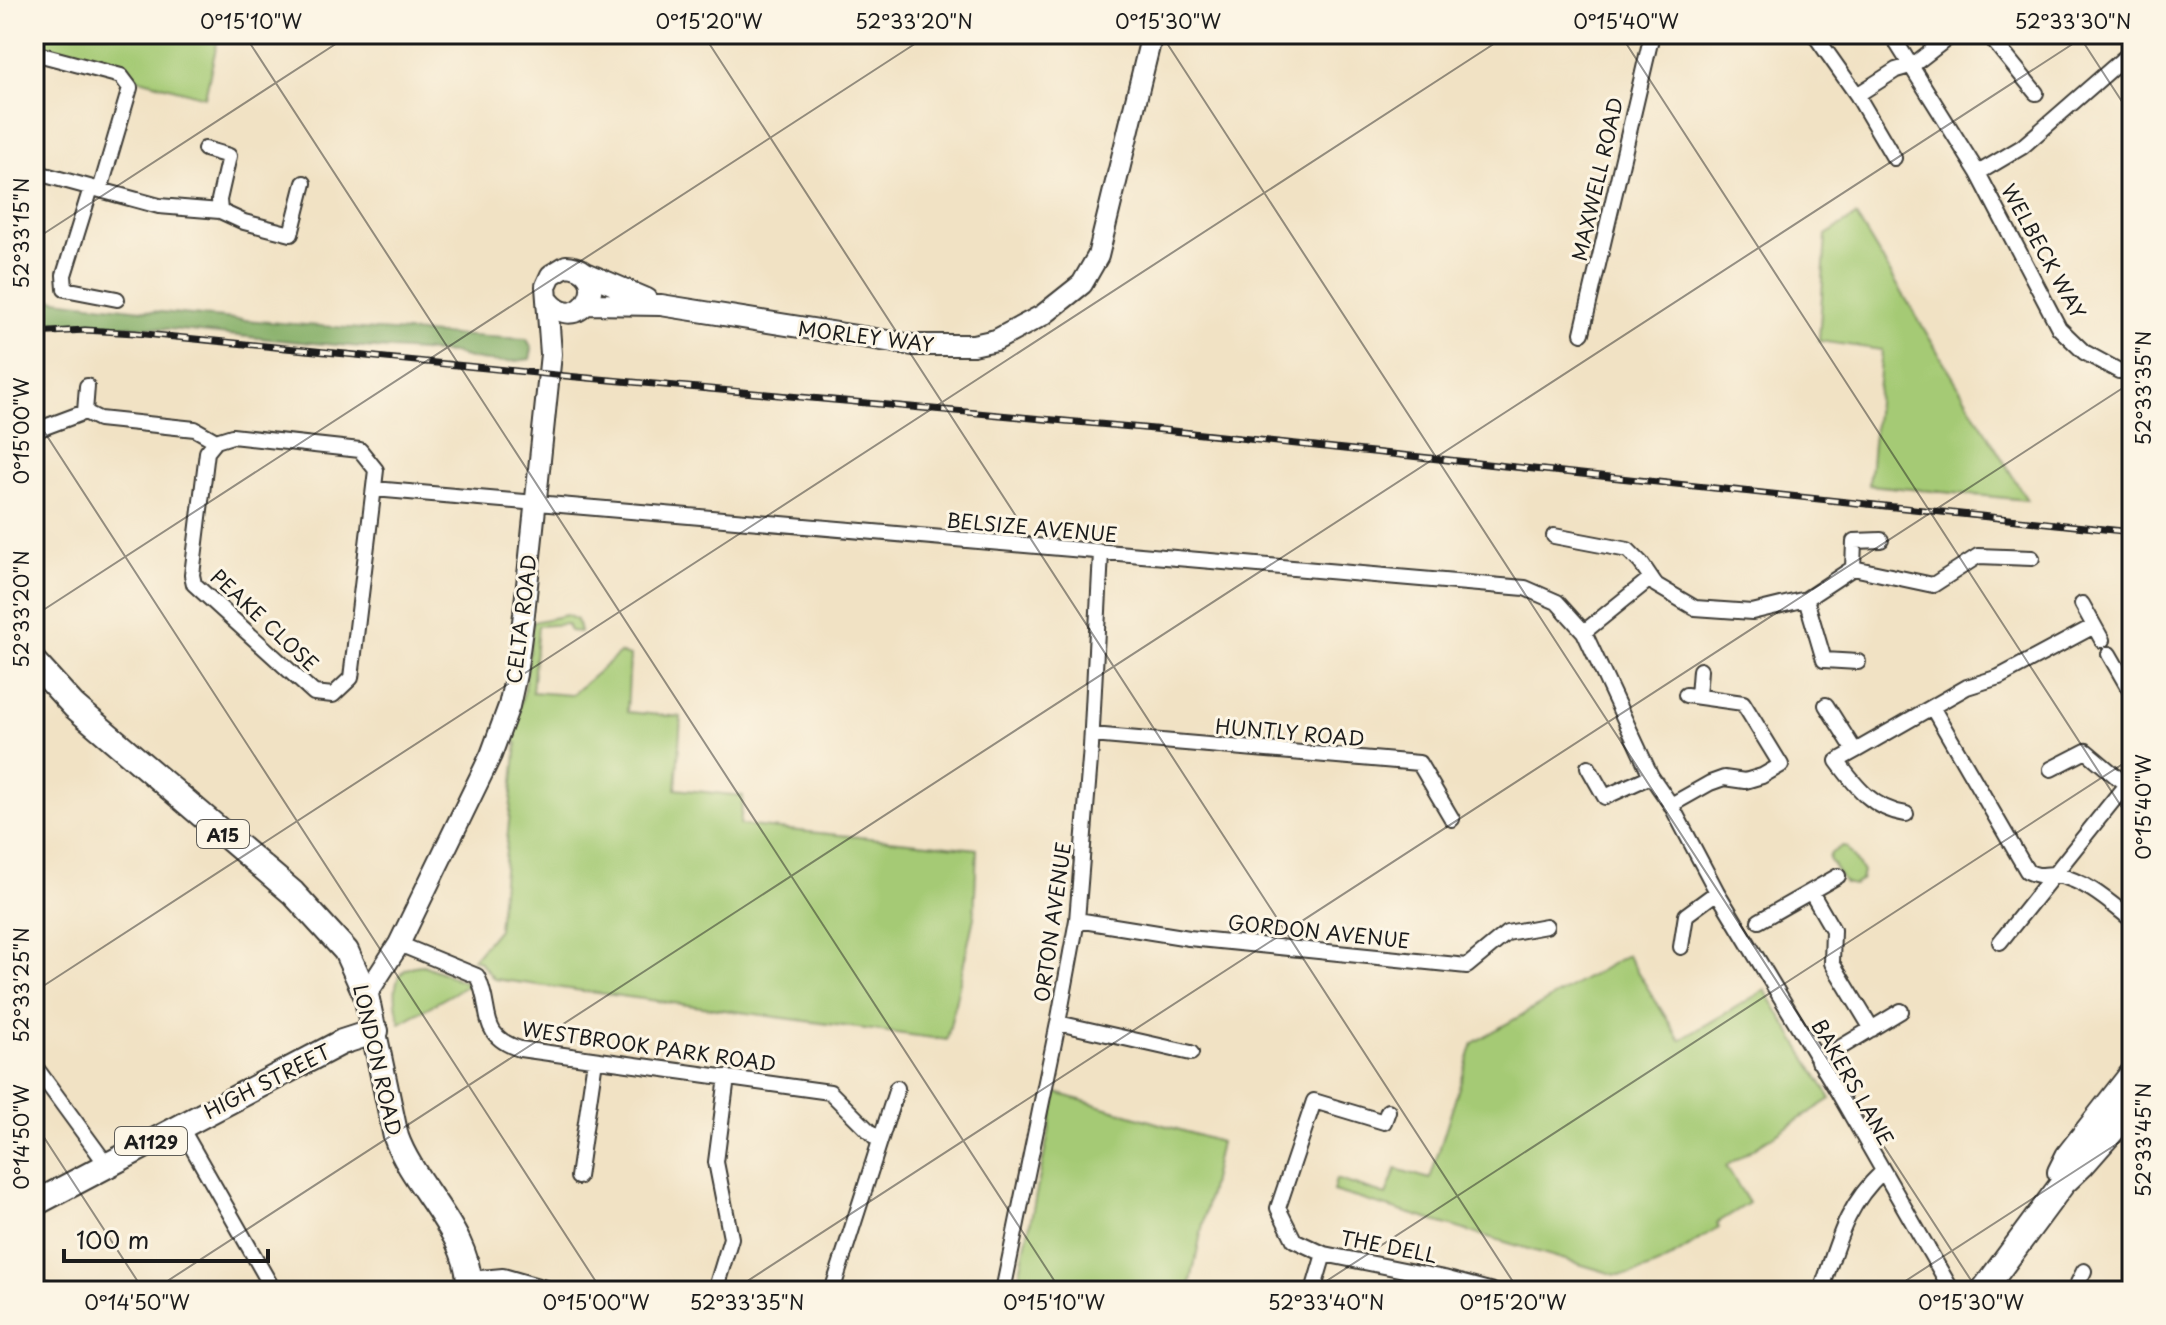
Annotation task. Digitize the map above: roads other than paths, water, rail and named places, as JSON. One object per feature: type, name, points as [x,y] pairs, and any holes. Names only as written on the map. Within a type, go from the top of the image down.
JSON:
[{"type":"main road","name":"LONDON ROAD","points":[[34,662],[74,706],[293,893],[346,951],[366,995],[376,1031],[402,1155],[459,1243],[467,1263],[470,1286]]},
{"type":"main road","name":"HIGH STREET","points":[[34,1204],[342,1042],[376,1031]]},
{"type":"main road","points":[[2043,1207],[2068,1156],[2131,1077]]},
{"type":"main road","points":[[1983,1291],[2043,1207],[2128,1115]]},
{"type":"street","name":"MORLEY WAY","points":[[582,307],[661,305],[913,345],[973,345],[996,340],[1031,322],[1065,299],[1082,284],[1098,256],[1152,34]]},
{"type":"street","name":"MAXWELL ROAD","points":[[1582,333],[1652,34]]},
{"type":"street","points":[[1814,34],[1857,95],[1894,158]]},
{"type":"street","name":"WELBECK WAY","points":[[1891,34],[1978,173],[2059,328],[2084,352],[2119,371]]},
{"type":"street","points":[[1857,95],[1896,70],[1913,65],[1953,34]]},
{"type":"street","points":[[1988,34],[2036,93]]},
{"type":"street","name":"WELBECK WAY","points":[[1978,173],[2022,147],[2132,51]]},
{"type":"street","points":[[34,53],[121,76],[130,88],[64,275],[65,289],[117,299]]},
{"type":"street","points":[[205,149],[229,156],[219,200],[220,211]]},
{"type":"street","points":[[34,172],[159,206],[220,211],[244,222],[291,234],[304,183]]},
{"type":"street","points":[[573,267],[586,273],[592,288],[582,307],[571,313],[559,310],[549,301],[547,282],[558,269],[573,267]]},
{"type":"street","name":"MORLEY WAY","points":[[586,273],[661,305]]},
{"type":"street","name":"CELTA ROAD","points":[[366,995],[399,944],[491,755],[509,706],[516,674],[551,354],[549,301]]},
{"type":"street","name":"CELTA ROAD","points":[[551,354],[582,307]]},
{"type":"street","points":[[34,431],[92,415],[87,386]]},
{"type":"street","name":"PEAKE CLOSE","points":[[92,415],[195,429],[216,441]]},
{"type":"street","name":"PEAKE CLOSE","points":[[232,436],[360,450],[376,470],[351,678],[333,695],[314,693],[194,584],[192,575],[207,452],[216,441],[232,436]]},
{"type":"street","points":[[374,489],[535,503]]},
{"type":"street","name":"BELSIZE AVENUE","points":[[535,503],[1525,588]]},
{"type":"street","points":[[1554,536],[1628,550],[1656,585],[1695,608],[1752,612],[1806,599],[1853,568],[1933,585],[1978,556],[2032,558]]},
{"type":"street","points":[[1853,568],[1854,541],[1881,540]]},
{"type":"street","name":"ORTON AVENUE","points":[[1003,1291],[1077,920],[1092,735],[1101,553]]},
{"type":"street","points":[[1584,632],[1651,578]]},
{"type":"street","name":"BAKERS LANE","points":[[1525,588],[1557,602],[1584,632],[1651,776],[1671,805],[1717,892],[1951,1289],[1956,1291]]},
{"type":"street","points":[[1806,599],[1824,660],[1858,662]]},
{"type":"street","points":[[2082,604],[2102,640]]},
{"type":"street","points":[[1906,814],[1889,812],[1875,805],[1837,761],[1967,687],[1999,677],[2094,626]]},
{"type":"street","points":[[2109,654],[2132,694]]},
{"type":"street","points":[[1671,805],[1724,778],[1745,781],[1784,770],[1743,703],[1692,696],[1700,670]]},
{"type":"street","points":[[1826,705],[1855,751]]},
{"type":"street","points":[[1932,707],[2027,871],[2039,877],[2054,874],[2091,887],[2132,920]]},
{"type":"street","name":"HUNTLY ROAD","points":[[1092,735],[1419,763],[1452,819]]},
{"type":"street","points":[[2000,942],[2128,781],[2086,751],[2051,769]]},
{"type":"street","points":[[1588,767],[1605,797],[1651,776]]},
{"type":"street","points":[[1759,921],[1838,876]]},
{"type":"street","points":[[1681,947],[1686,915],[1717,892]]},
{"type":"street","points":[[1811,892],[1833,930],[1832,963],[1872,1029]]},
{"type":"street","name":"GORDON AVENUE","points":[[1077,920],[1189,938],[1467,966],[1507,933],[1546,926]]},
{"type":"street","name":"WESTBROOK PARK ROAD","points":[[399,944],[477,976],[490,1025],[496,1038],[504,1044],[520,1049],[830,1092],[879,1141]]},
{"type":"street","points":[[1818,1061],[1901,1011]]},
{"type":"street","points":[[1058,1023],[1191,1053]]},
{"type":"street","points":[[578,1177],[595,1060]]},
{"type":"street","points":[[34,1065],[107,1165]]},
{"type":"street","points":[[715,1291],[731,1238],[716,1162],[727,1077]]},
{"type":"street","points":[[832,1291],[897,1088]]},
{"type":"street","name":"THE DELL","points":[[1388,1111],[1384,1122],[1314,1101],[1278,1208],[1294,1240],[1324,1254],[1454,1286],[1493,1291]]},
{"type":"street","points":[[180,1126],[274,1291]]},
{"type":"street","points":[[1821,1291],[1849,1212],[1867,1186],[1882,1172]]},
{"type":"street","name":"THE DELL","points":[[1313,1291],[1324,1254]]},
{"type":"street","points":[[2074,1291],[2084,1271]]},
{"type":"street","points":[[470,1286],[503,1279],[545,1291]]},
{"type":"street","points":[[36,1291],[42,1286],[59,1291]]},
{"type":"railway","points":[[34,333],[85,330],[135,333],[1154,429],[2132,532]]}]
